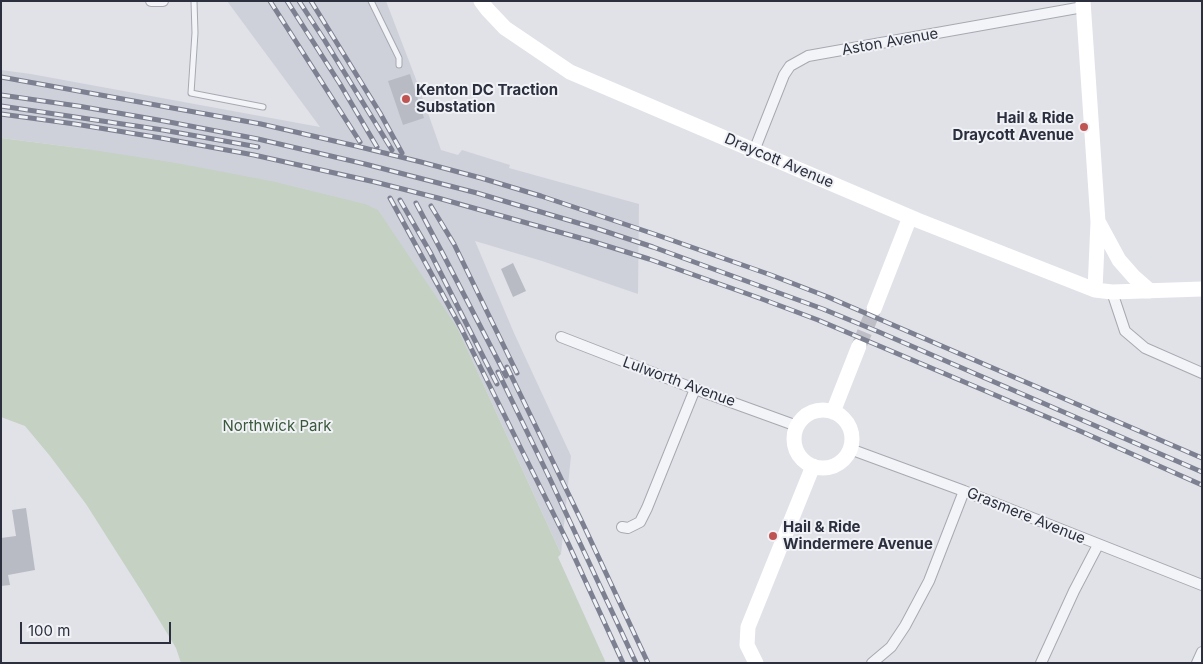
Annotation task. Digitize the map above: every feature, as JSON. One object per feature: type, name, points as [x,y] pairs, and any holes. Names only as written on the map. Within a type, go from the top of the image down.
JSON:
[{"type":"street","points":[[151,1],[163,1]]},
{"type":"street","name":"Draycott Avenue","points":[[481,1],[505,28],[570,72],[910,217],[1095,290],[1112,292],[1202,289]]},
{"type":"street","points":[[1083,4],[1098,222],[1095,290]]},
{"type":"street","name":"Aston Avenue","points":[[754,151],[784,75],[790,66],[808,56],[1083,4]]},
{"type":"street","points":[[874,309],[910,217]]},
{"type":"street","points":[[1098,222],[1119,260],[1150,291]]},
{"type":"street","points":[[1112,292],[1125,331],[1145,348],[1202,372]]},
{"type":"street","name":"Lulworth Avenue","points":[[561,338],[797,426]]},
{"type":"street","points":[[833,412],[859,346]]},
{"type":"street","points":[[622,527],[628,528],[640,522],[695,389]]},
{"type":"street","points":[[820,410],[833,412],[842,417],[848,425],[851,434],[850,449],[838,464],[818,468],[812,466],[804,461],[794,444],[794,434],[797,426],[810,413],[820,410]]},
{"type":"street","name":"Grasmere Avenue","points":[[850,449],[964,490],[1202,585]]},
{"type":"street","points":[[756,663],[747,645],[748,627],[812,466]]},
{"type":"street","points":[[872,663],[891,647],[905,626],[929,581],[964,490]]},
{"type":"street","points":[[1041,663],[1074,591],[1098,545]]},
{"type":"street","points":[[1197,663],[1202,652]]},
{"type":"lane","points":[[194,1],[195,33],[191,93],[263,107]]},
{"type":"lane","points":[[371,1],[399,58],[399,65]]},
{"type":"shaded area","points":[[227,1],[386,1],[441,150],[458,155],[462,150],[510,165],[509,168],[639,204],[638,294],[542,261],[475,241],[514,333],[571,456],[561,554],[458,329],[87,149],[1,138],[1,70],[320,127]]},
{"type":"green space","name":"Northwick Park","points":[[1,138],[176,163],[271,181],[365,204],[378,210],[458,329],[561,554],[558,557],[606,663],[181,663],[176,648],[86,504],[25,426],[1,417]]},
{"type":"building","name":"Kenton DC Traction Substation","points":[[410,74],[424,118],[403,125],[388,81]]},
{"type":"building","points":[[513,263],[526,291],[513,297],[501,269]]},
{"type":"building","points":[[26,508],[35,570],[8,575],[10,585],[1,586],[1,538],[16,536],[12,510]]},
{"type":"tunnel","points":[[859,346],[874,309]]},
{"type":"railway","points":[[270,1],[360,142]]},
{"type":"railway","points":[[287,1],[340,84],[377,147]]},
{"type":"railway","points":[[299,1],[392,150]]},
{"type":"railway","points":[[311,1],[380,113],[402,153]]},
{"type":"railway","points":[[1,77],[261,124],[421,162],[541,196],[771,275],[828,297],[1202,458]]},
{"type":"railway","points":[[1,95],[78,106],[258,139],[477,193],[595,228],[653,247],[823,309],[1202,472]]},
{"type":"railway","points":[[1,106],[163,130],[258,147]]},
{"type":"railway","points":[[1,114],[75,124],[254,155],[438,198],[591,241],[649,259],[818,320],[1202,485]]},
{"type":"railway","points":[[390,198],[461,328],[568,543],[623,663]]},
{"type":"railway","points":[[400,200],[430,252],[497,384]]},
{"type":"railway","points":[[416,203],[506,376]]},
{"type":"railway","points":[[431,206],[454,244],[517,373]]},
{"type":"railway","points":[[507,367],[648,663]]},
{"type":"railway","points":[[498,372],[636,663]]},
{"type":"place","name":"Kenton DC Traction Substation","points":[[406,99]]},
{"type":"place","name":"Hail & Ride Draycott Avenue","points":[[1084,127]]},
{"type":"place","name":"Hail & Ride Windermere Avenue","points":[[773,536]]}]
